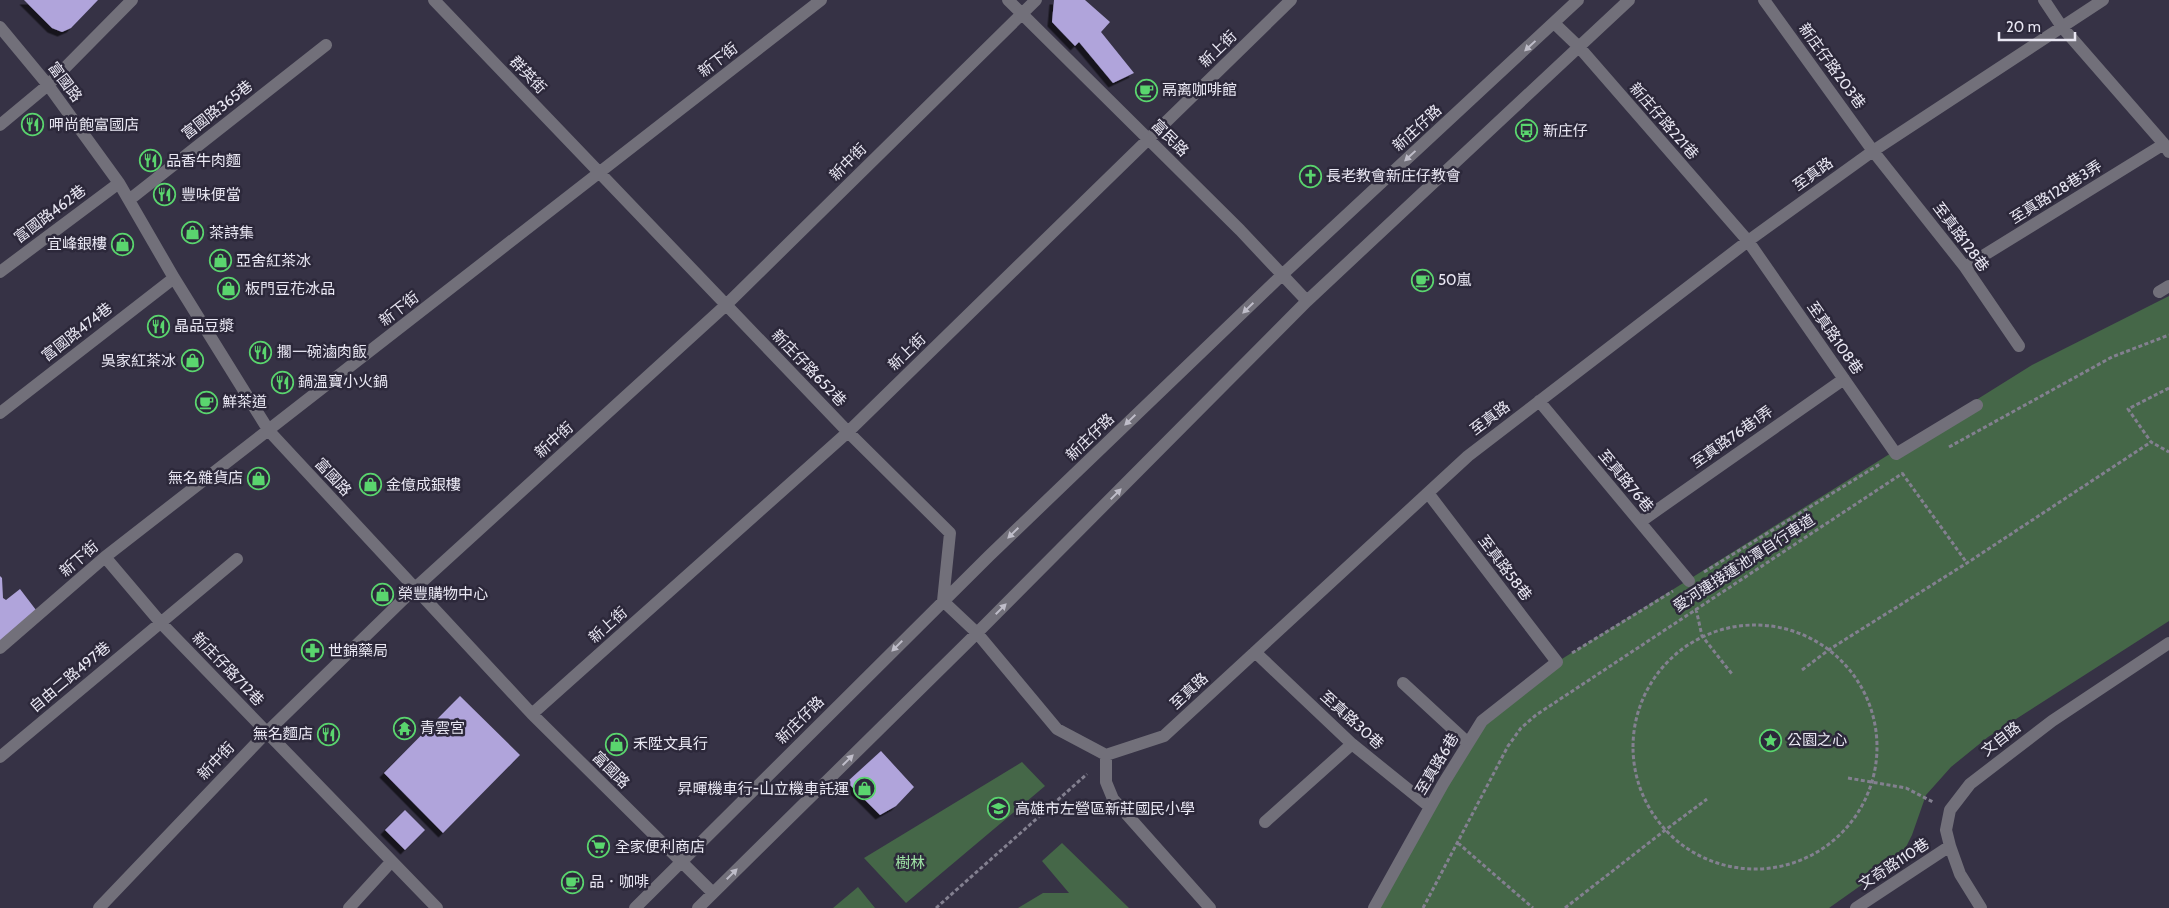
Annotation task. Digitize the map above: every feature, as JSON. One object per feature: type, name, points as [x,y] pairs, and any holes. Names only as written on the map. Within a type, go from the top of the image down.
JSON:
[{"type":"street","points":[[0,125],[48,85],[132,0]]},
{"type":"street","name":"群英街","points":[[434,0],[599,173]]},
{"type":"street","name":"新下街","points":[[0,648],[105,557],[821,0]]},
{"type":"street","name":"富民路","points":[[1008,0],[1149,139],[1308,301]]},
{"type":"street","name":"新中街","points":[[99,908],[267,732],[414,589],[726,305],[1036,0]]},
{"type":"street","name":"新上街","points":[[532,714],[848,432],[1291,0]]},
{"type":"street","name":"新庄仔路","points":[[635,908],[942,601],[1283,274],[1578,0]]},
{"type":"street","points":[[698,908],[977,634],[1308,301],[1628,0]]},
{"type":"street","name":"新庄仔路203巷","points":[[1764,0],[1873,151]]},
{"type":"street","points":[[2044,0],[2062,28],[2166,148]]},
{"type":"street","name":"至真路","points":[[1106,755],[1164,736],[1468,456],[1748,242],[1873,151],[2103,0]]},
{"type":"street","name":"新庄仔路221巷","points":[[1554,23],[1579,47],[1748,242]]},
{"type":"street","name":"富國路","points":[[0,27],[48,85],[119,183],[174,278],[269,431],[532,714],[713,893]]},
{"type":"street","name":"富國路365巷","points":[[129,200],[326,45]]},
{"type":"street","name":"至真路128巷3弄","points":[[1965,267],[2166,148]]},
{"type":"street","name":"至真路128巷","points":[[1873,151],[1965,267],[2019,346]]},
{"type":"street","name":"新庄仔路652巷","points":[[599,173],[848,432],[950,533],[942,601]]},
{"type":"street","name":"富國路462巷","points":[[0,272],[119,183]]},
{"type":"street","name":"至真路108巷","points":[[1748,242],[1896,454]]},
{"type":"street","name":"富國路474巷","points":[[0,413],[174,278]]},
{"type":"street","name":"至真路76巷1弄","points":[[1640,522],[1844,379]]},
{"type":"street","name":"至真路76巷","points":[[1539,401],[1689,581]]},
{"type":"street","points":[[1896,454],[1977,405]]},
{"type":"street","name":"至真路58巷","points":[[1428,493],[1557,662]]},
{"type":"street","name":"新庄仔路712巷","points":[[105,557],[161,623],[437,908]]},
{"type":"street","name":"自由二路497巷","points":[[0,757],[237,559]]},
{"type":"street","points":[[942,601],[977,634],[1057,729],[1106,755],[1106,782],[1113,799],[1210,908]]},
{"type":"street","name":"文自路","points":[[1950,810],[1970,784],[2052,720],[2169,643]]},
{"type":"street","name":"至真路30巷","points":[[1255,652],[1352,744],[1430,807]]},
{"type":"street","name":"至真路6巷","points":[[1374,908],[1430,807],[1482,721],[1557,662]]},
{"type":"street","points":[[1403,683],[1468,744]]},
{"type":"street","points":[[1265,822],[1352,744]]},
{"type":"street","points":[[1950,810],[1946,830],[1950,846],[1960,874],[1981,908]]},
{"type":"street","name":"文奇路110巷","points":[[1856,908],[1950,846]]},
{"type":"street","points":[[349,908],[391,862]]},
{"type":"path","points":[[1945,449],[2112,357],[2169,335]]},
{"type":"path","points":[[2169,388],[2128,409],[2151,442],[2169,452]]},
{"type":"path","points":[[1802,670],[2151,442]]},
{"type":"path","points":[[1557,662],[1896,454]]},
{"type":"path","name":"愛河連接蓮池潭自行車道","points":[[1423,908],[1508,746],[1521,728],[1536,715],[1911,469]]},
{"type":"path","points":[[1902,474],[1967,563]]},
{"type":"path","points":[[1696,609],[1702,636],[1732,674]]},
{"type":"path","points":[[1768,624],[1801,633],[1830,650],[1852,671],[1868,698],[1876,728],[1877,759],[1874,782],[1866,801],[1853,821],[1828,846],[1796,863],[1760,870],[1725,867],[1691,854],[1664,831],[1643,799],[1633,762],[1634,724],[1647,688],[1670,658],[1702,636],[1734,626],[1768,624]]},
{"type":"path","points":[[936,908],[1076,785],[1106,755]]},
{"type":"path","points":[[1848,778],[1906,788],[1950,810]]},
{"type":"path","points":[[1565,908],[1664,831],[1708,800]]},
{"type":"path","points":[[1458,843],[1533,908]]},
{"type":"green space","points":[[2169,296],[2169,621],[1988,737],[1951,767],[1926,795],[1912,835],[1901,857],[1829,908],[1373,908],[1482,721],[1557,662],[2032,365]]},
{"type":"green space","name":"樹林","points":[[1022,762],[1045,786],[906,903],[864,858]]},
{"type":"green space","points":[[1062,843],[1129,908],[1018,908],[1043,893],[1069,893],[1042,861]]},
{"type":"green space","points":[[858,887],[875,908],[833,908]]},
{"type":"building","points":[[24,0],[98,0],[71,28],[62,32],[52,28]]},
{"type":"building","points":[[1054,0],[1085,0],[1110,22],[1101,32],[1134,73],[1113,83],[1079,42],[1075,46],[1052,22]]},
{"type":"building","points":[[0,576],[2,578],[3,598],[6,600],[20,589],[36,610],[0,641]]},
{"type":"building","points":[[460,696],[520,755],[443,833],[384,773]]},
{"type":"building","points":[[881,751],[914,787],[896,806],[880,815],[847,782]]},
{"type":"building","points":[[405,810],[425,830],[405,850],[385,830]]},
{"type":"place","name":"鬲离咖啡館","points":[[1146,90]]},
{"type":"place","name":"呷尚飽富國店","points":[[33,125]]},
{"type":"place","name":"新庄仔","points":[[1527,131]]},
{"type":"place","name":"品香牛肉麵","points":[[150,161]]},
{"type":"place","name":"長老教會新庄仔教會","points":[[1310,176]]},
{"type":"place","name":"豐味便當","points":[[165,195]]},
{"type":"place","name":"茶詩集","points":[[193,233]]},
{"type":"place","name":"宜峰銀樓","points":[[123,244]]},
{"type":"place","name":"亞舍紅茶冰","points":[[220,261]]},
{"type":"place","name":"50嵐","points":[[1422,280]]},
{"type":"place","name":"板門豆花冰品","points":[[229,289]]},
{"type":"place","name":"晶品豆漿","points":[[158,326]]},
{"type":"place","name":"擱一碗滷肉飯","points":[[261,352]]},
{"type":"place","name":"吳家紅茶冰","points":[[192,361]]},
{"type":"place","name":"鍋溫寶小火鍋","points":[[282,382]]},
{"type":"place","name":"鮮茶道","points":[[206,402]]},
{"type":"place","name":"無名雜貨店","points":[[259,478]]},
{"type":"place","name":"金億成銀樓","points":[[370,485]]},
{"type":"place","name":"榮豐購物中心","points":[[382,594]]},
{"type":"place","name":"世錦藥局","points":[[312,651]]},
{"type":"place","name":"青雲宮","points":[[404,728]]},
{"type":"place","name":"無名麵店","points":[[329,734]]},
{"type":"place","name":"公園之心","points":[[1771,740]]},
{"type":"place","name":"禾陞文具行","points":[[617,744]]},
{"type":"place","name":"昇暉機車行-山立機車託運","points":[[865,789]]},
{"type":"place","name":"高雄市左營區新莊國民小學","points":[[999,809]]},
{"type":"place","name":"全家便利商店","points":[[599,847]]},
{"type":"place","name":"品．咖啡","points":[[573,882]]}]
